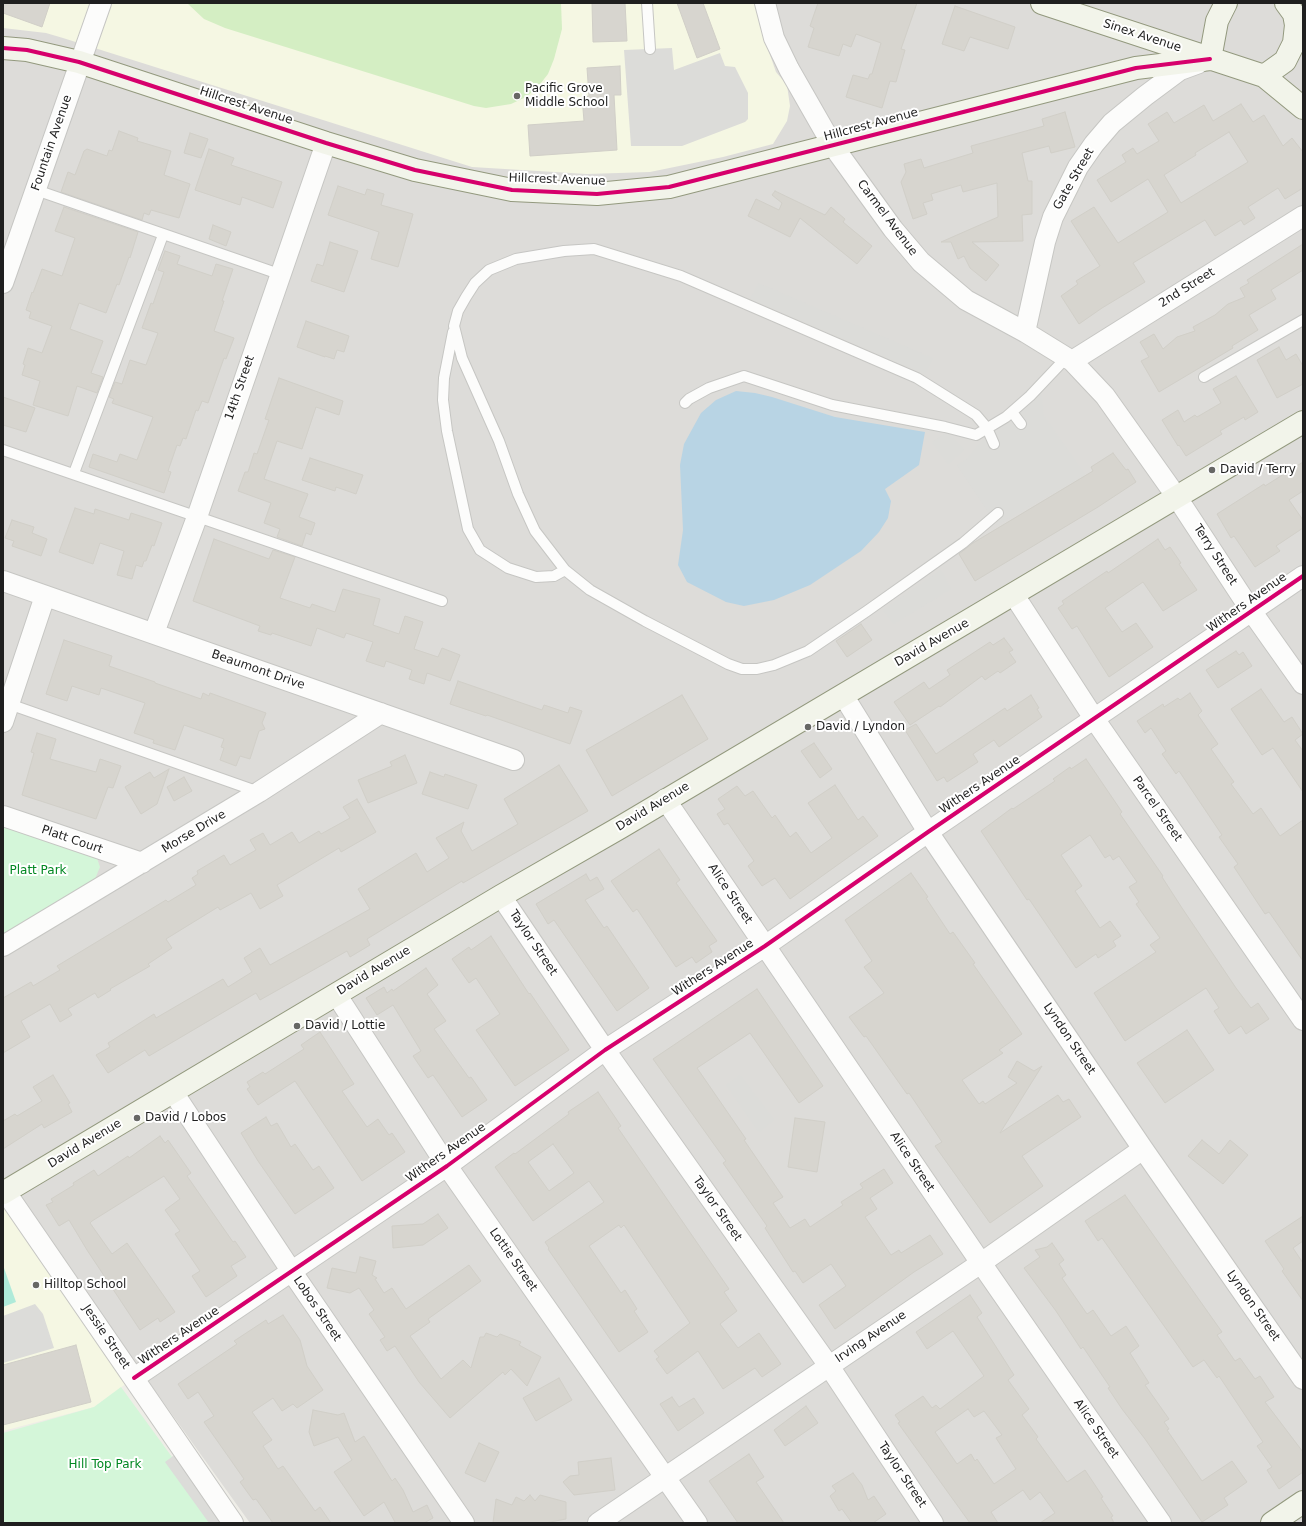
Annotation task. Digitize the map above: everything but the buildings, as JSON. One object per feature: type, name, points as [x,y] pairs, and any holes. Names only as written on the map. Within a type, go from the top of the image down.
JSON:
[{"type":"street","name":"Fountain Avenue","points":[[3,283],[79,62],[101,3]]},
{"type":"street","name":"Carmel Avenue","points":[[765,3],[768,18],[777,44],[789,69],[833,146],[893,229],[921,262],[966,300],[1025,332],[1069,359],[1106,396],[1128,426]]},
{"type":"street","name":"Sinex Avenue","points":[[1042,3],[1264,76],[1303,108]]},
{"type":"street","points":[[1210,59],[1217,21],[1226,3]]},
{"type":"street","points":[[1264,76],[1275,70],[1291,52],[1296,25],[1294,9]]},
{"type":"street","name":"Hillcrest Avenue","points":[[3,48],[27,50],[79,62],[326,143],[415,170],[471,183],[512,190],[597,194],[669,187],[1136,68],[1210,59]]},
{"type":"street","name":"Gate Street","points":[[1025,332],[1047,236],[1053,217],[1078,167],[1094,144],[1112,123],[1144,96],[1180,70],[1210,59]]},
{"type":"street","name":"14th Street","points":[[154,634],[197,517],[279,274],[326,143]]},
{"type":"street","name":"2nd Street","points":[[1069,359],[1303,216]]},
{"type":"street","name":"David Avenue","points":[[4,1192],[501,896],[621,827],[665,799],[1014,595],[1176,496],[1303,422]]},
{"type":"street","name":"Terry Street","points":[[1128,426],[1252,612],[1303,684]]},
{"type":"street","name":"Withers Avenue","points":[[134,1378],[446,1166],[605,1050],[765,946],[928,832],[1095,720],[1303,576]]},
{"type":"street","name":"Beaumont Drive","points":[[3,581],[514,760]]},
{"type":"street","name":"Parcel Street","points":[[1014,595],[1095,720],[1303,1020]]},
{"type":"street","points":[[6,713],[45,596]]},
{"type":"street","name":"Lyndon Street","points":[[843,695],[928,832],[1143,1149],[1303,1379]]},
{"type":"street","name":"Morse Drive","points":[[3,946],[260,792],[381,713]]},
{"type":"street","name":"Alice Street","points":[[665,799],[981,1263],[1161,1523]]},
{"type":"street","name":"Platt Court","points":[[3,816],[142,864]]},
{"type":"street","name":"Taylor Street","points":[[501,896],[605,1050],[829,1366],[933,1523]]},
{"type":"street","name":"Lottie Street","points":[[336,994],[446,1166],[698,1523]]},
{"type":"street","name":"Lobos Street","points":[[173,1092],[292,1272],[464,1523]]},
{"type":"street","name":"Irving Avenue","points":[[598,1523],[981,1263],[1143,1149]]},
{"type":"street","name":"Jessie Street","points":[[4,1192],[233,1523]]},
{"type":"street","points":[[1272,1523],[1303,1502]]},
{"type":"lane","points":[[647,3],[650,49]]},
{"type":"lane","points":[[36,190],[279,274]]},
{"type":"lane","points":[[74,473],[163,235]]},
{"type":"lane","points":[[565,570],[554,576],[536,577],[508,568],[480,550],[468,529],[447,431],[443,400],[444,378],[458,311],[472,287],[489,270],[516,259],[564,251],[594,249],[681,276],[917,378],[976,415],[987,428],[994,444]]},
{"type":"lane","points":[[1204,377],[1303,320]]},
{"type":"lane","points":[[454,326],[462,358],[500,441],[535,531],[565,570],[590,590],[644,622],[728,664],[742,669],[757,669],[774,665],[808,651],[868,612],[963,543],[998,513]]},
{"type":"lane","points":[[685,403],[689,399],[709,388],[744,376],[832,405],[945,427],[976,435],[1012,412],[1069,359]]},
{"type":"lane","points":[[1012,412],[1021,424]]},
{"type":"lane","points":[[3,450],[74,473],[442,601]]},
{"type":"lane","points":[[6,713],[260,792]]},
{"type":"shaded area","points":[[3,3],[1303,3],[1303,1523],[250,1523],[8,1186],[3,1189]]},
{"type":"shaded area","name":"Pacific Grove Middle School","points":[[3,3],[756,3],[760,26],[776,72],[787,85],[790,106],[787,121],[773,144],[723,157],[650,172],[587,174],[472,167],[63,38],[46,33],[3,28]]},
{"type":"shaded area","points":[[672,48],[674,70],[720,53],[725,66],[735,67],[748,93],[748,119],[745,122],[682,146],[631,146],[624,50]]},
{"type":"shaded area","points":[[759,283],[933,358],[925,374],[750,299]]},
{"type":"shaded area","points":[[1039,392],[1042,396],[1044,416],[1085,475],[997,525],[957,465],[968,458],[980,443]]},
{"type":"shaded area","points":[[947,432],[964,450],[948,464],[932,442]]},
{"type":"shaded area","points":[[941,570],[951,589],[894,624],[883,610]]},
{"type":"shaded area","points":[[740,1075],[774,1120],[759,1132],[726,1085]]},
{"type":"shaded area","name":"Hilltop School","points":[[3,1193],[134,1378],[94,1407],[3,1431]]},
{"type":"shaded area","points":[[35,1304],[43,1314],[54,1348],[3,1363],[3,1316]]},
{"type":"shaded area","points":[[177,1453],[225,1523],[209,1523],[165,1462]]},
{"type":"green space","points":[[187,3],[561,3],[562,29],[554,59],[548,74],[537,88],[526,97],[511,104],[486,108],[474,106],[225,28],[204,19]]},
{"type":"green space","name":"Platt Park","points":[[3,822],[96,855],[100,867],[95,879],[3,934]]},
{"type":"green space","points":[[3,1268],[16,1302],[3,1307]]},
{"type":"green space","name":"Hill Top Park","points":[[121,1387],[220,1523],[3,1523],[3,1433],[94,1407]]},
{"type":"water","points":[[736,391],[772,397],[835,417],[925,432],[919,465],[885,489],[891,501],[888,518],[879,532],[861,551],[810,585],[774,600],[744,606],[726,602],[687,582],[678,565],[683,530],[680,465],[684,444],[701,413],[716,400]]},
{"type":"cycle path","points":[[3,48],[27,50],[79,62],[326,143],[415,170],[512,190],[597,194],[669,187],[1136,68],[1210,59]]},
{"type":"cycle path","points":[[134,1378],[447,1166],[605,1050],[765,946],[928,832],[1303,576]]},
{"type":"place","name":"Pacific Grove Middle School","points":[[517,96]]},
{"type":"place","name":"David / Terry","points":[[1212,470]]},
{"type":"place","name":"David / Lyndon","points":[[808,727]]},
{"type":"place","name":"David / Lottie","points":[[297,1026]]},
{"type":"place","name":"David / Lobos","points":[[137,1118]]},
{"type":"place","name":"Hilltop School","points":[[36,1285]]}]
